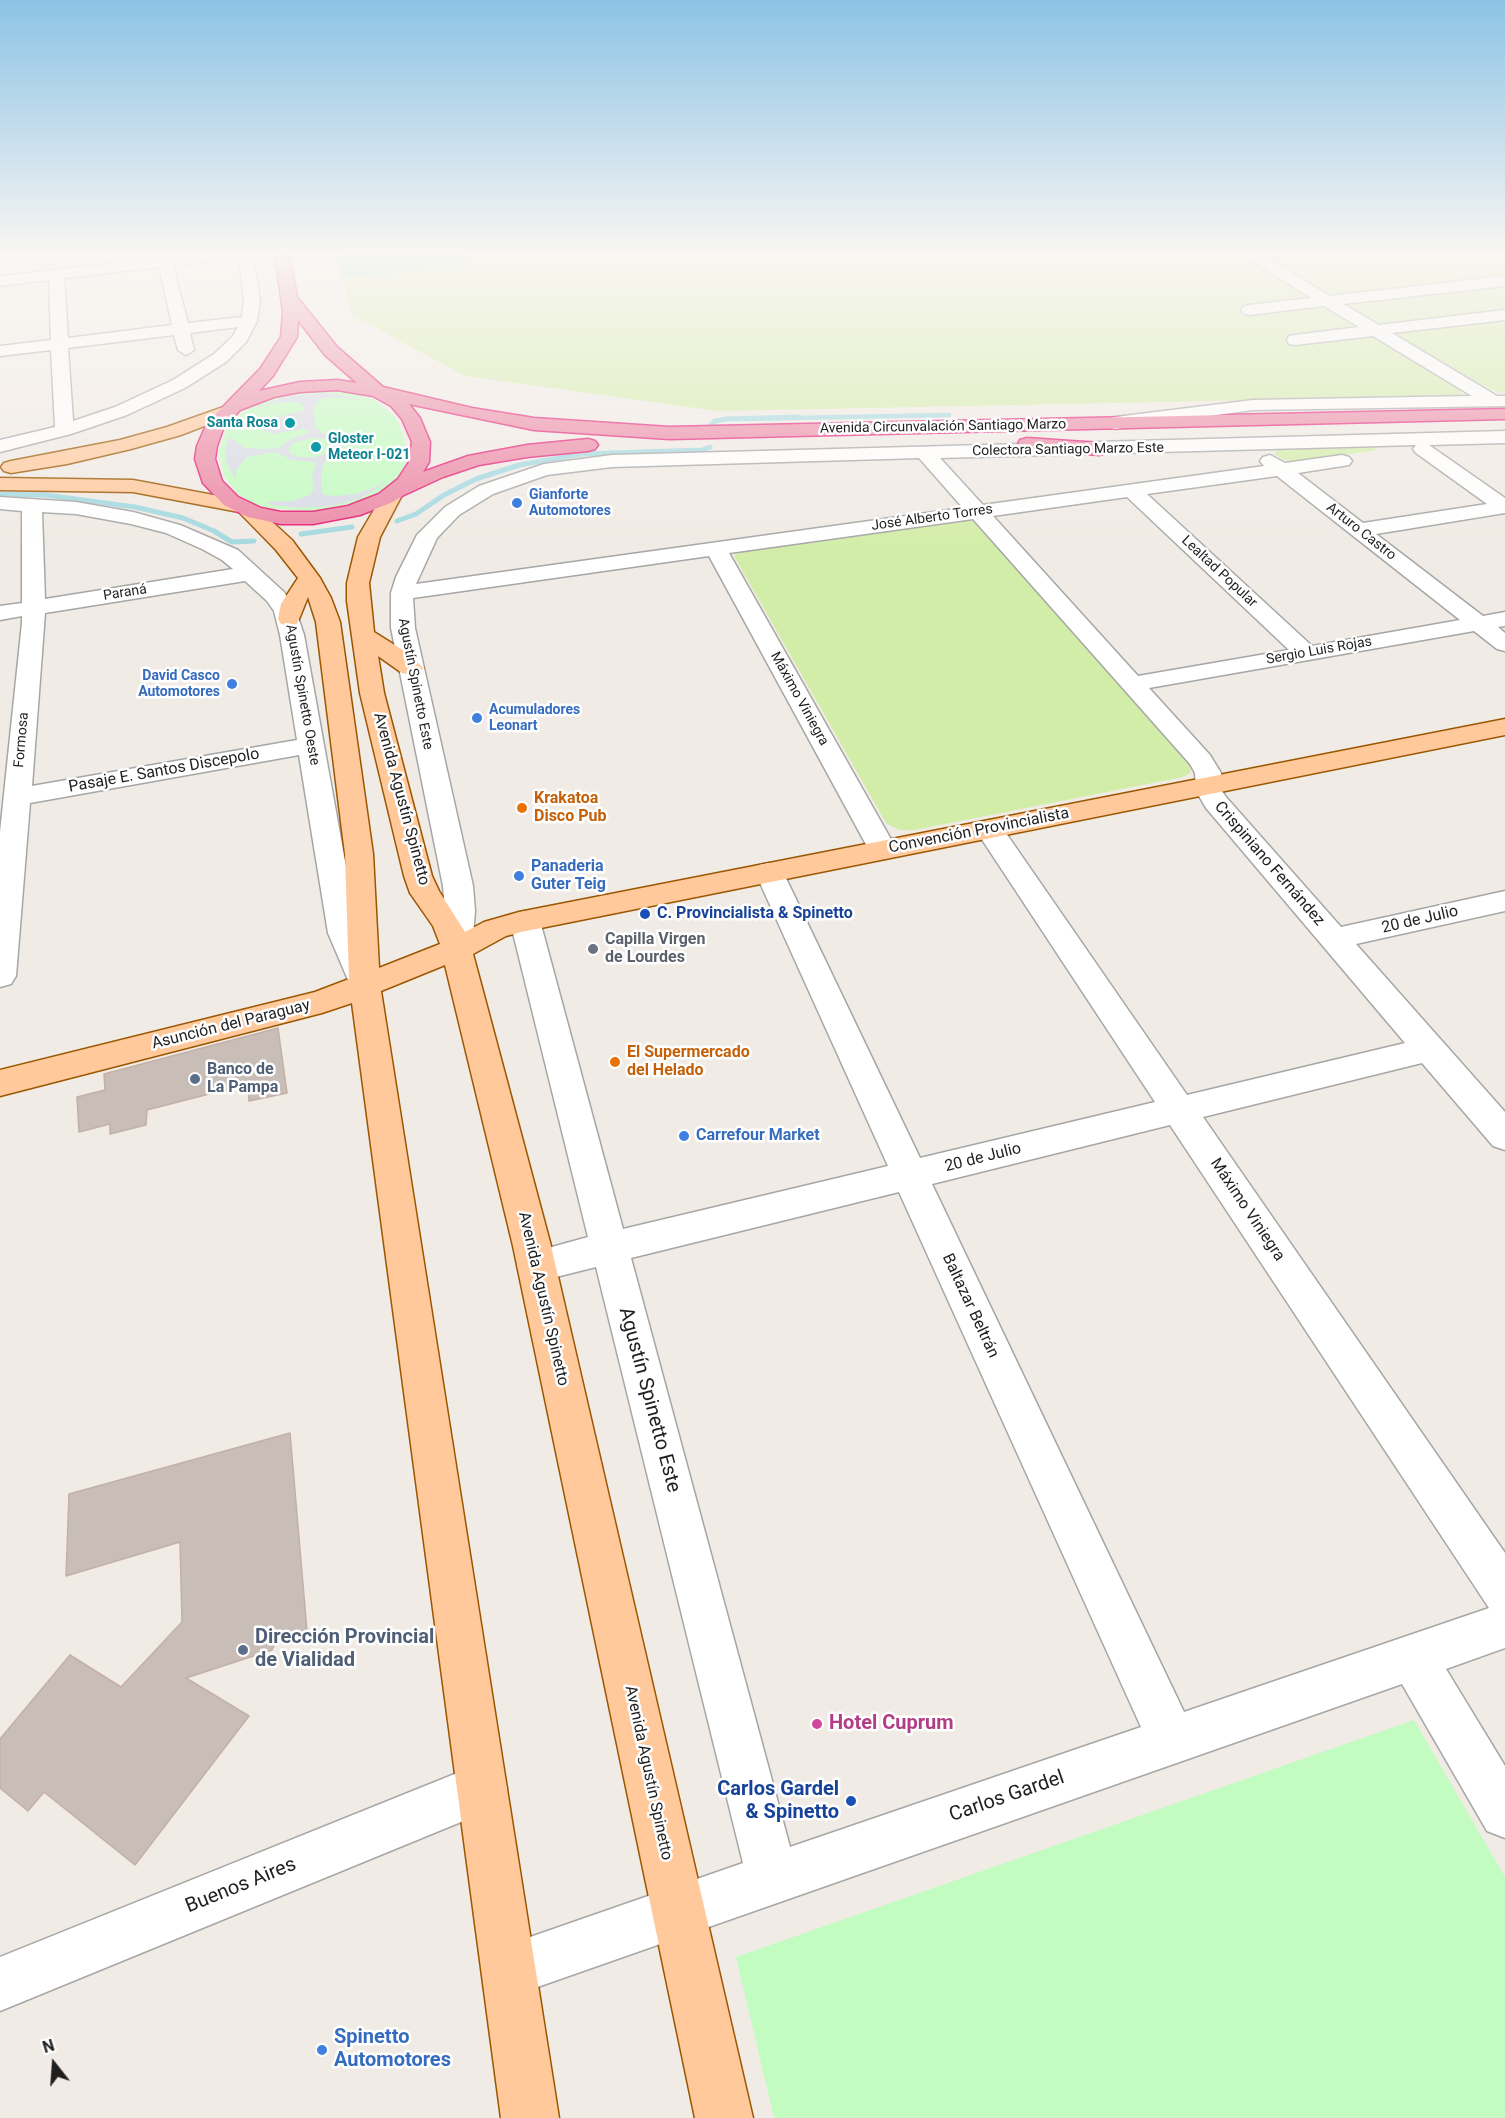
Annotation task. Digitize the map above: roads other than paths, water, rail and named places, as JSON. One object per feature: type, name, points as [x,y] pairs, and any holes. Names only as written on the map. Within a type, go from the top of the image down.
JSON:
[{"type":"highway","points":[[280,353],[272,366],[214,427],[208,440],[206,465],[218,490],[244,508],[271,517],[313,518],[353,512],[394,493],[416,469],[421,442],[407,412],[333,353]]},
{"type":"highway","points":[[232,408],[269,393],[300,387],[337,385],[381,392]]},
{"type":"highway","name":"Avenida Circunvalación Santiago Marzo","points":[[381,392],[518,422],[634,432],[686,433],[1115,423],[1330,427],[1505,423]]},
{"type":"highway","name":"Avenida Circunvalación Santiago Marzo","points":[[394,493],[451,467],[527,451],[609,444],[1244,425],[1502,406]]},
{"type":"highway","points":[[1330,427],[1434,430],[1505,429]]},
{"type":"highway","points":[[728,440],[839,444],[976,441],[1099,449]]},
{"type":"main road","points":[[0,468],[48,462],[124,446],[174,431],[232,408]]},
{"type":"main road","points":[[0,484],[70,483],[133,486],[244,508],[284,545],[309,578],[320,598],[329,634],[358,854],[360,931],[365,986],[530,2118]]},
{"type":"main road","name":"Avenida Agustín Spinetto","points":[[394,493],[371,532],[360,565],[357,595],[372,693],[415,866],[425,893],[447,924],[457,949],[536,1266],[724,2118]]},
{"type":"main road","points":[[289,619],[290,607],[309,578]]},
{"type":"main road","points":[[362,633],[370,642],[401,659],[411,668]]},
{"type":"main road","name":"Convención Provincialista","points":[[457,949],[495,929],[525,921],[1505,727]]},
{"type":"main road","name":"Asunción del Paraguay","points":[[0,1083],[314,1004],[457,949]]},
{"type":"street","points":[[60,353],[64,430]]},
{"type":"street","points":[[187,353],[193,367],[202,370]]},
{"type":"street","points":[[0,446],[64,430],[145,400],[202,370],[225,353]]},
{"type":"street","points":[[1414,353],[1502,406]]},
{"type":"street","name":"Colectora Santiago Marzo Este","points":[[630,460],[1099,449],[1244,425],[1502,406]]},
{"type":"street","name":"Colectora Santiago Marzo Este","points":[[1244,425],[1459,439],[1505,437]]},
{"type":"street","name":"Arturo Castro","points":[[1244,425],[1260,453],[1505,644]]},
{"type":"street","name":"José Alberto Torres","points":[[402,593],[1423,449],[1454,444],[1459,439]]},
{"type":"street","points":[[1423,449],[1505,507]]},
{"type":"street","name":"Crispiniano Fernández","points":[[925,453],[1204,765],[1208,773],[1208,786],[1212,797],[1220,807],[1505,1136]]},
{"type":"street","name":"Agustín Spinetto Este","points":[[457,949],[460,911],[458,886],[401,619],[402,593],[407,577],[428,535],[443,518],[468,500],[500,484],[544,471],[586,463],[630,460]]},
{"type":"street","name":"Lealtad Popular","points":[[1131,490],[1307,654]]},
{"type":"street","name":"Agustín Spinetto Oeste","points":[[0,503],[91,510],[161,525],[221,549],[276,597],[289,619],[341,925],[365,986]]},
{"type":"street","name":"Formosa","points":[[0,976],[34,607],[32,504]]},
{"type":"street","points":[[1359,530],[1505,507]]},
{"type":"street","name":"Máximo Viniegra","points":[[716,549],[883,850]]},
{"type":"street","name":"Paraná","points":[[0,613],[251,573]]},
{"type":"street","name":"Sergio Luis Rojas","points":[[1132,684],[1505,619]]},
{"type":"street","name":"Pasaje E. Santos Discepolo","points":[[17,796],[311,745]]},
{"type":"street","name":"Máximo Viniegra","points":[[989,829],[1505,1592]]},
{"type":"street","name":"Baltazar Beltrán","points":[[769,872],[1172,1740]]},
{"type":"street","name":"20 de Julio","points":[[1334,939],[1505,901]]},
{"type":"street","name":"Agustín Spinetto Este","points":[[525,921],[773,1878]]},
{"type":"street","name":"20 de Julio","points":[[536,1266],[1430,1049]]},
{"type":"street","name":"Carlos Gardel","points":[[509,1970],[1505,1624]]},
{"type":"street","points":[[1412,1657],[1505,1813]]},
{"type":"street","name":"Buenos Aires","points":[[0,1984],[482,1788]]},
{"type":"waterway","points":[[738,419],[949,415]]},
{"type":"waterway","points":[[711,425],[715,421],[725,419],[799,417]]},
{"type":"waterway","points":[[397,521],[416,514],[444,495],[476,479],[519,465],[582,454],[702,450],[710,447]]},
{"type":"waterway","points":[[0,494],[46,495],[135,507],[183,518],[214,531],[232,542],[254,541]]},
{"type":"waterway","points":[[301,534],[352,527]]},
{"type":"place","name":"Santa Rosa","points":[[290,423]]},
{"type":"place","name":"Gloster Meteor I-021","points":[[316,447]]},
{"type":"place","name":"Gianforte Automotores","points":[[517,503]]},
{"type":"place","name":"David Casco Automotores","points":[[232,684]]},
{"type":"place","name":"Acumuladores Leonart","points":[[477,718]]},
{"type":"place","name":"Krakatoa Disco Pub","points":[[522,808]]},
{"type":"place","name":"Panaderia Guter Teig","points":[[519,876]]},
{"type":"place","name":"C. Provincialista & Spinetto","points":[[645,914]]},
{"type":"place","name":"Capilla Virgen de Lourdes","points":[[593,949]]},
{"type":"place","name":"El Supermercado del Helado","points":[[615,1062]]},
{"type":"place","name":"Banco de La Pampa","points":[[195,1079]]},
{"type":"place","name":"Carrefour Market","points":[[684,1136]]},
{"type":"place","name":"Dirección Provincial de Vialidad","points":[[243,1650]]},
{"type":"place","name":"Hotel Cuprum","points":[[817,1724]]},
{"type":"place","name":"Carlos Gardel & Spinetto","points":[[851,1801]]},
{"type":"place","name":"Spinetto Automotores","points":[[322,2050]]}]
